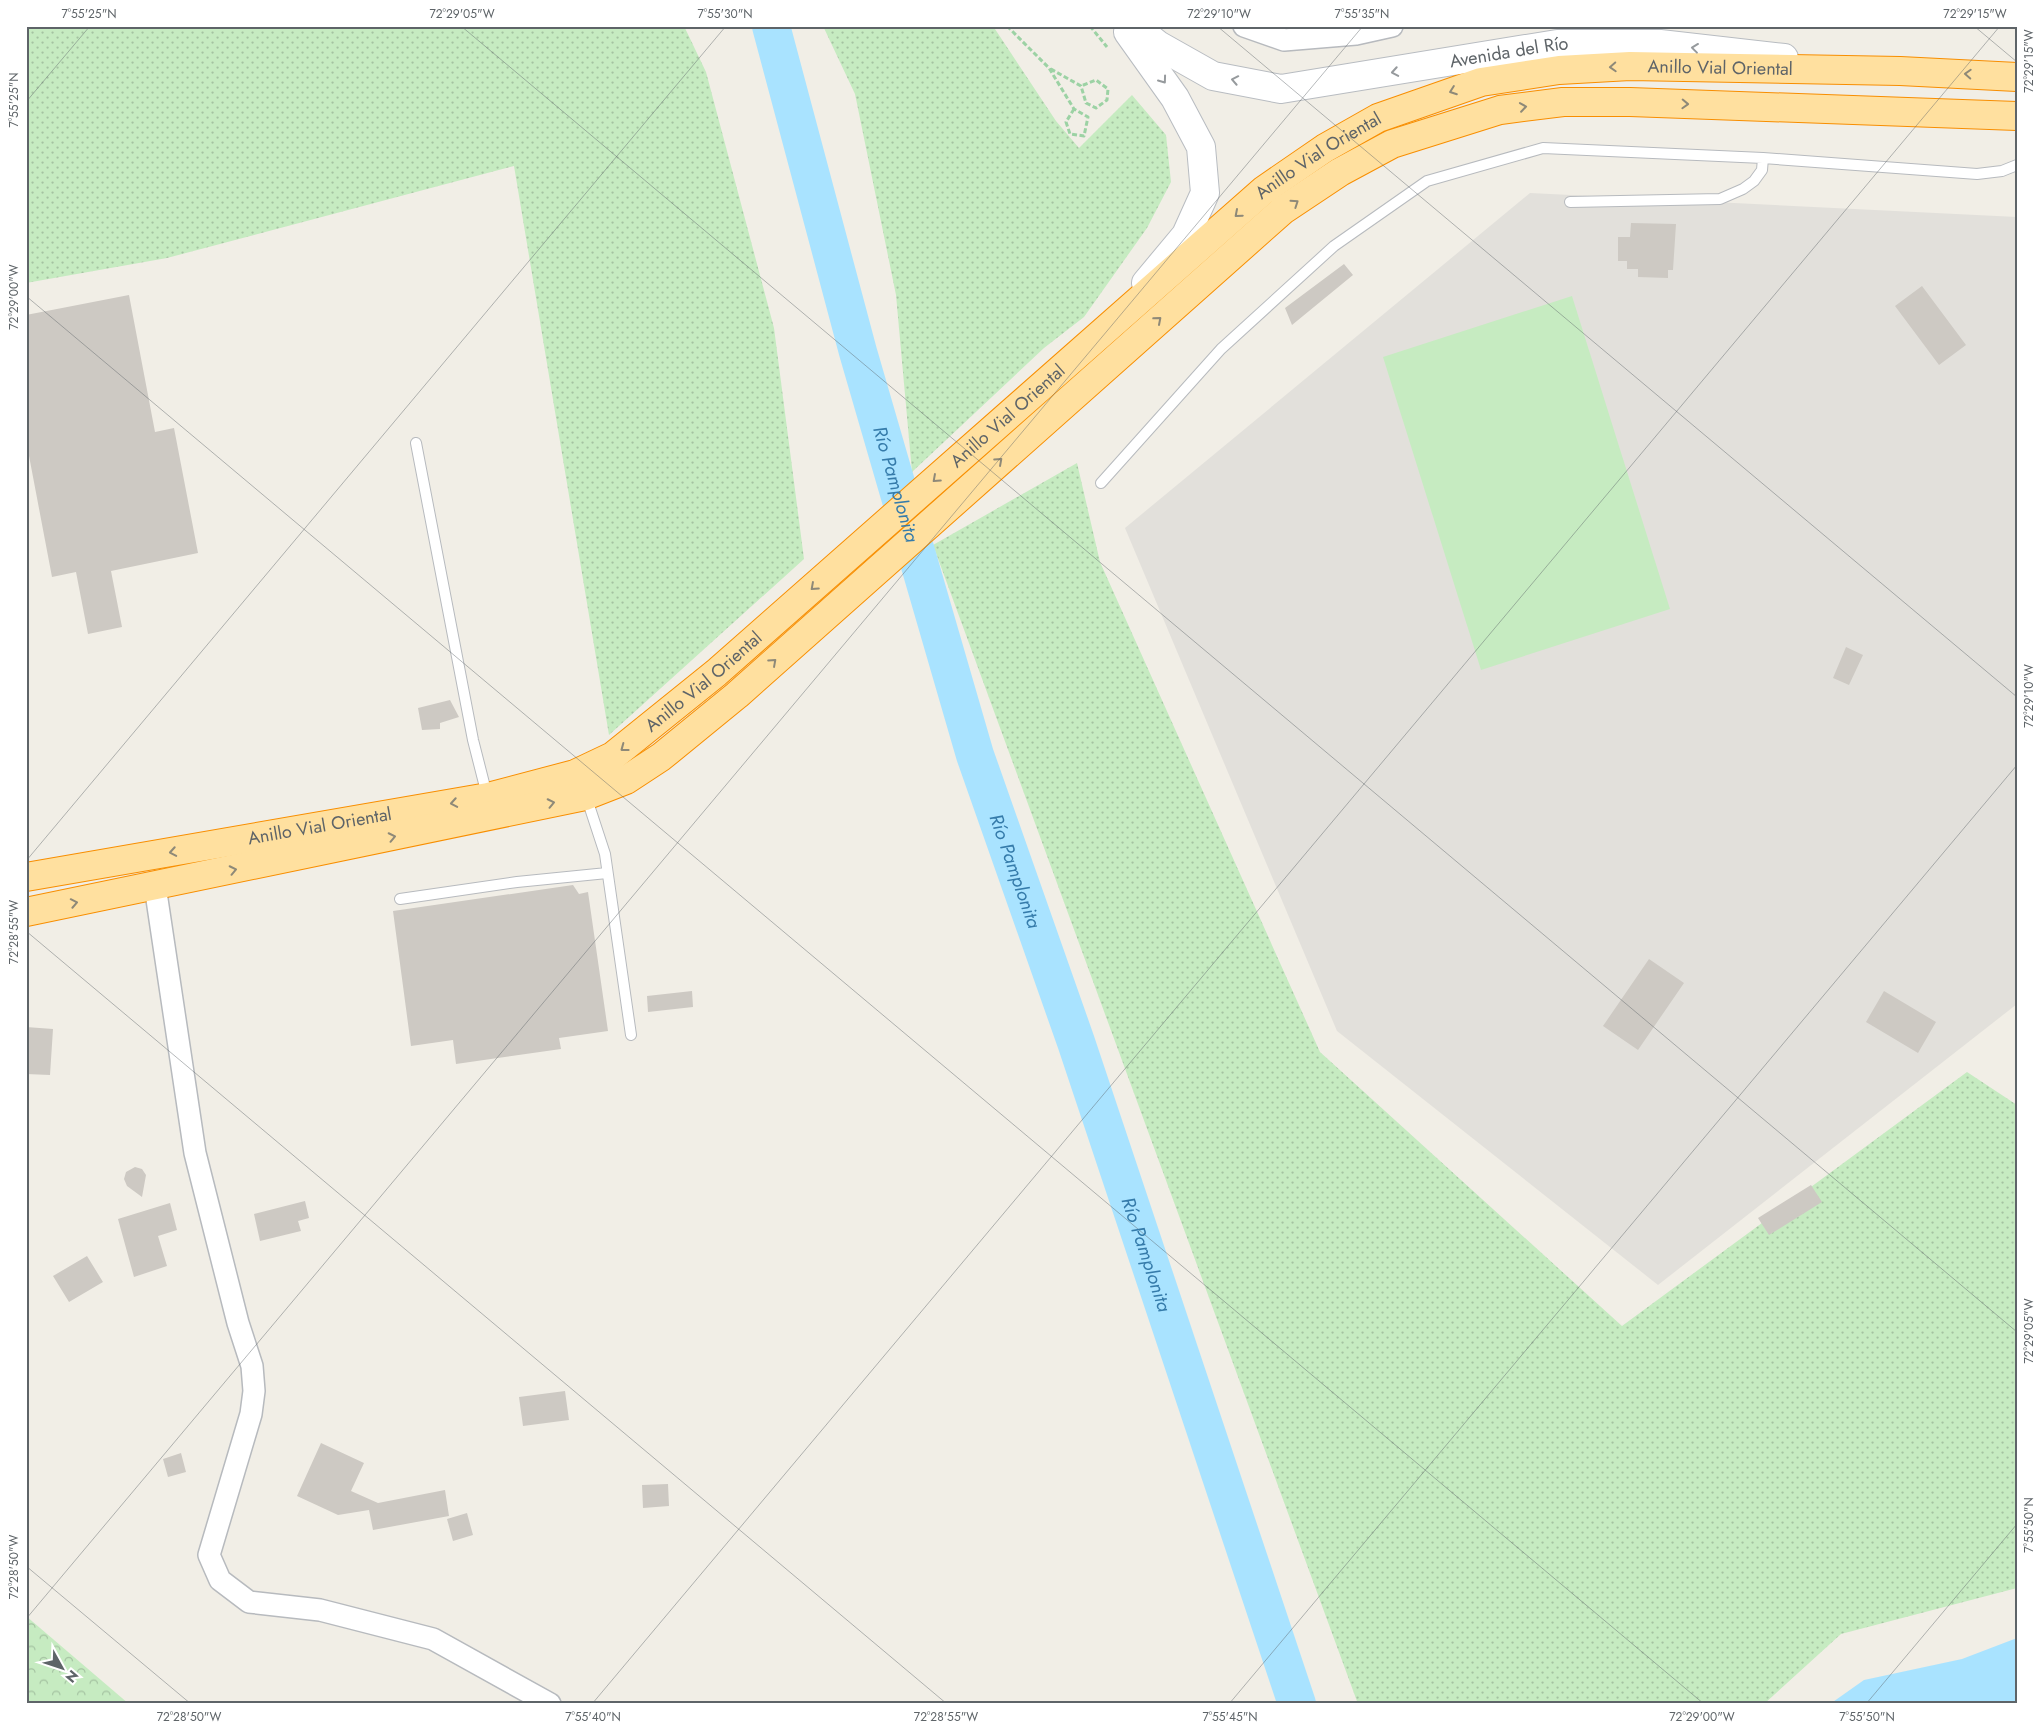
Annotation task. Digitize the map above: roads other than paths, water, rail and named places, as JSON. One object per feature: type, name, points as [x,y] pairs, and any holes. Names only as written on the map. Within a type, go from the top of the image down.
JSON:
[{"type":"highway","name":"Anillo Vial Oriental","points":[[26,877],[488,798],[575,774],[613,756],[716,673],[1264,190],[1325,148],[1378,118],[1481,82],[1559,70],[1630,66],[1900,71],[2017,77]]},
{"type":"highway","name":"Anillo Vial Oriental","points":[[26,912],[585,796],[626,780],[661,757],[737,695],[1283,210],[1340,172],[1392,144],[1500,110],[1563,102],[1630,102],[2017,116]]},
{"type":"main road","points":[[1107,327],[1186,235],[1204,193],[1201,147],[1176,98],[1124,26]]},
{"type":"main road","name":"Avenida del Río","points":[[1134,26],[1158,45],[1213,76],[1281,89],[1355,79],[1557,44],[1660,44],[1900,71]]},
{"type":"street","points":[[1244,26],[1290,33],[1356,34],[1392,26]]},
{"type":"street","points":[[155,886],[195,1153],[238,1323],[252,1366],[254,1391],[251,1414],[209,1555],[220,1580],[249,1602],[320,1610],[433,1639],[550,1704]]},
{"type":"lane","points":[[1101,483],[1221,349],[1334,246],[1427,181],[1543,148],[1764,158],[1977,174],[2002,171],[2017,165]]},
{"type":"lane","points":[[1570,202],[1720,199],[1743,189],[1754,181],[1762,170],[1764,158]]},
{"type":"lane","points":[[416,443],[473,740],[488,798]]},
{"type":"lane","points":[[585,796],[604,854],[631,1035]]},
{"type":"lane","points":[[400,899],[517,882],[607,873]]},
{"type":"water","points":[[2017,1638],[2017,1704],[1830,1704],[1864,1680],[1962,1659]]},
{"type":"waterway","name":"Río Pamplonita","points":[[771,26],[858,352],[975,755],[1076,1042],[1297,1704]]}]
